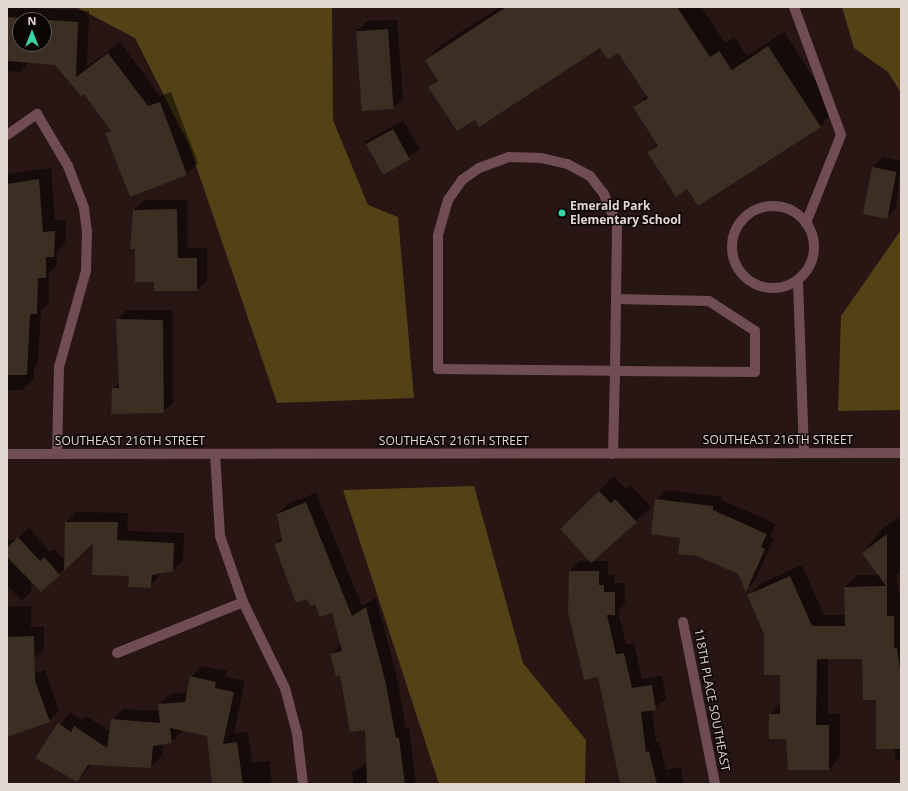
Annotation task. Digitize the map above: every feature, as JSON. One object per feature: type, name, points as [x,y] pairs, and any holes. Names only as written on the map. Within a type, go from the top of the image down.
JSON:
[{"type":"street","points":[[794,7],[840,135],[806,223]]},
{"type":"street","points":[[7,135],[37,114],[68,166],[84,208],[88,231],[86,271],[59,367],[57,454]]},
{"type":"street","points":[[613,454],[615,371],[617,225],[604,194],[590,176],[567,164],[541,158],[509,157],[479,168],[462,180],[448,200],[438,236],[438,369],[615,371],[754,372],[755,330],[709,301],[616,299]]},
{"type":"street","points":[[779,206],[794,212],[806,223],[813,237],[814,253],[809,269],[798,281],[778,288],[752,283],[740,272],[733,258],[732,242],[737,226],[748,215],[763,208],[779,206]]},
{"type":"street","points":[[798,281],[804,453]]},
{"type":"street","name":"SOUTHEAST 216TH STREET","points":[[7,454],[901,453]]},
{"type":"street","points":[[215,454],[220,536],[243,602],[285,688],[298,733],[303,784]]},
{"type":"street","points":[[117,653],[243,602]]},
{"type":"street","name":"118TH PLACE SOUTHEAST","points":[[683,622],[715,784]]},
{"type":"shaded area","points":[[76,7],[332,7],[333,120],[368,205],[398,217],[414,398],[277,403],[189,145],[135,38]]},
{"type":"shaded area","points":[[842,7],[901,7],[901,93],[888,72],[854,48]]},
{"type":"shaded area","points":[[901,230],[901,410],[838,411],[841,316]]},
{"type":"shaded area","points":[[474,486],[523,663],[586,740],[585,784],[439,784],[343,490]]},
{"type":"building","points":[[506,7],[677,7],[710,57],[719,51],[732,70],[768,46],[821,127],[698,206],[687,189],[676,197],[647,152],[658,146],[633,107],[648,98],[618,53],[608,60],[600,48],[479,127],[475,120],[457,131],[428,87],[438,81],[425,60]]},
{"type":"building","points":[[7,17],[12,17],[12,52],[52,52],[52,20],[78,22],[76,77],[108,53],[148,106],[160,102],[187,175],[130,197],[105,133],[111,131],[84,94],[81,96],[55,65],[7,61]]},
{"type":"building","points":[[388,29],[394,109],[362,111],[356,31]]},
{"type":"building","points":[[393,129],[410,160],[383,175],[366,144]]},
{"type":"building","points":[[872,167],[897,172],[887,219],[863,214]]},
{"type":"building","points":[[39,179],[43,232],[55,231],[54,257],[46,257],[46,278],[38,278],[37,314],[30,314],[27,375],[7,375],[7,184]]},
{"type":"building","points":[[177,209],[178,258],[197,258],[197,291],[154,291],[154,282],[135,282],[135,249],[130,249],[133,210]]},
{"type":"building","points":[[116,319],[163,320],[164,413],[111,414],[112,388],[119,388]]},
{"type":"building","points":[[599,491],[611,503],[615,499],[637,522],[591,563],[560,529]]},
{"type":"building","points":[[655,499],[713,506],[713,510],[767,534],[761,547],[765,549],[746,592],[738,574],[697,556],[678,554],[680,538],[651,534]]},
{"type":"building","points":[[306,502],[352,616],[366,607],[386,684],[396,738],[399,738],[405,784],[367,784],[365,730],[350,732],[340,675],[336,676],[330,654],[342,651],[332,613],[320,617],[315,604],[310,606],[307,599],[296,603],[274,544],[282,541],[277,514]]},
{"type":"building","points":[[65,522],[118,522],[117,540],[174,543],[173,571],[152,575],[151,588],[128,587],[129,576],[92,575],[93,543],[64,571]]},
{"type":"building","points":[[887,534],[887,616],[894,616],[894,648],[897,648],[901,677],[901,749],[876,749],[876,700],[863,700],[862,659],[817,659],[816,725],[829,725],[829,770],[788,770],[786,739],[769,739],[769,714],[780,714],[780,675],[764,675],[764,634],[747,595],[790,576],[812,626],[845,626],[844,587],[886,586],[862,553]]},
{"type":"building","points":[[18,537],[40,561],[44,557],[60,575],[41,592],[7,557],[7,548]]},
{"type":"building","points":[[569,571],[599,571],[599,585],[604,585],[604,592],[615,592],[615,615],[607,615],[616,654],[624,653],[632,688],[652,685],[656,710],[641,712],[646,752],[649,751],[657,784],[620,784],[598,677],[584,680],[568,612]]},
{"type":"building","points":[[34,636],[35,680],[50,722],[7,737],[7,637]]},
{"type":"building","points":[[190,676],[216,682],[215,688],[234,692],[223,744],[237,742],[243,784],[212,784],[207,736],[170,728],[172,743],[153,746],[151,768],[88,765],[77,782],[35,758],[58,723],[71,732],[74,726],[107,748],[111,719],[160,723],[158,704],[185,702]]},
{"type":"place","name":"Emerald Park Elementary School","points":[[562,213]]}]
